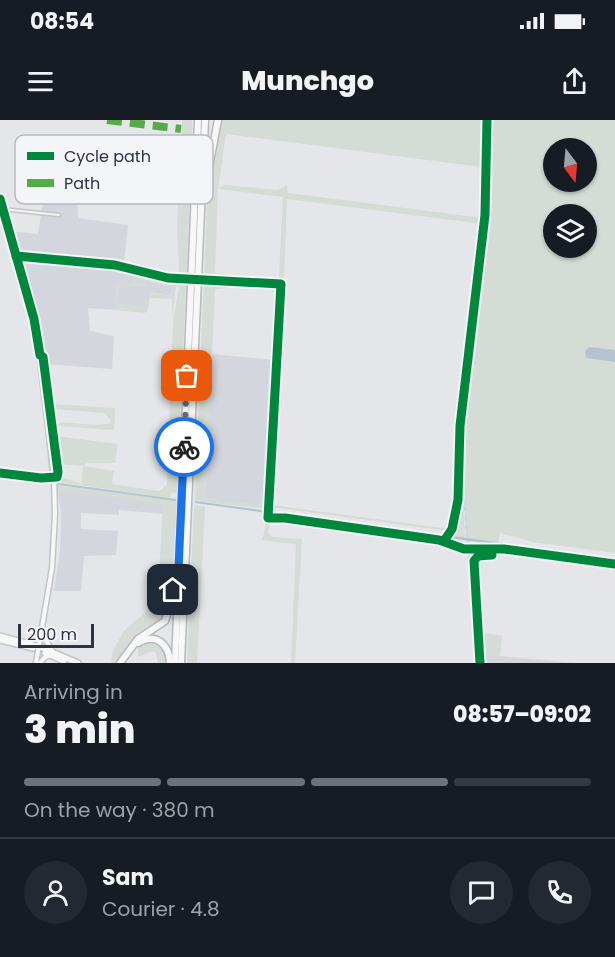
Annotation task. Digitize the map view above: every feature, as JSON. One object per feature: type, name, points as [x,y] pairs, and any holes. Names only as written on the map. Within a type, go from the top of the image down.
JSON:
[{"type":"highway","points":[[197,135],[198,120]]},
{"type":"highway","points":[[204,135],[205,120]]},
{"type":"highway","points":[[213,146],[218,120]]},
{"type":"highway","points":[[175,663],[194,204]]},
{"type":"highway","points":[[181,663],[200,204]]},
{"type":"highway","points":[[200,212],[202,204]]},
{"type":"highway","points":[[122,663],[138,639],[165,621],[178,580]]},
{"type":"highway","points":[[122,663],[138,643],[149,639],[165,645],[170,663]]},
{"type":"main road","points":[[0,199],[38,338],[54,479],[52,568],[38,662]]},
{"type":"main road","points":[[27,644],[35,641],[42,633]]},
{"type":"main road","points":[[42,633],[52,654],[78,663]]},
{"type":"main road","points":[[0,638],[39,648],[70,663]]},
{"type":"main road","points":[[27,644],[38,662]]},
{"type":"main road","points":[[38,662],[52,654]]},
{"type":"street","points":[[3,209],[59,215]]},
{"type":"street","points":[[16,256],[90,263]]},
{"type":"shaded area","points":[[182,120],[192,120],[192,135],[181,135]]},
{"type":"shaded area","points":[[220,120],[488,120],[489,168],[226,134],[218,189],[215,273],[276,281],[279,277],[283,197],[219,189],[224,185],[277,190],[287,185],[288,193],[483,218],[483,224],[287,199],[281,359],[272,505],[450,529],[448,531],[271,507],[270,516],[435,538],[441,543],[270,520],[268,532],[272,537],[302,539],[295,663],[291,663],[296,544],[261,540],[264,534],[267,509],[195,501],[207,204],[213,204],[213,165]],"holes":[[[257,286],[277,286],[279,289],[266,506],[205,498],[215,289]]]},
{"type":"shaded area","points":[[490,120],[493,120],[494,129],[490,228],[469,399],[465,456],[478,663],[474,663],[461,456],[488,208]]},
{"type":"shaded area","points":[[493,120],[615,120],[615,553],[533,542],[500,533],[498,543],[469,539],[464,487],[465,435],[469,382],[489,225],[493,172]]},
{"type":"shaded area","points":[[43,204],[77,204],[78,218],[128,225],[124,264],[134,265],[143,281],[173,286],[172,296],[151,292],[147,312],[88,308],[90,331],[114,336],[112,369],[45,364],[39,361],[35,316],[10,231],[38,234]]},
{"type":"shaded area","points":[[178,204],[190,204],[177,493],[171,492],[170,498],[58,482],[61,477],[82,484],[83,466],[114,471],[112,484],[159,491],[167,485],[173,320],[180,281]]},
{"type":"shaded area","points":[[121,268],[134,271],[136,281],[149,285],[149,287],[119,286],[117,304],[145,306],[148,291],[145,313],[116,310],[116,286],[119,282],[134,283],[132,273]]},
{"type":"shaded area","points":[[138,273],[177,281],[172,317],[172,299],[150,298],[151,293],[171,296],[173,286],[138,280]]},
{"type":"shaded area","points":[[211,354],[276,360],[267,506],[205,499]]},
{"type":"shaded area","points":[[39,366],[51,482],[0,475],[0,468],[49,473]]},
{"type":"shaded area","points":[[467,369],[461,456],[461,425]]},
{"type":"shaded area","points":[[52,404],[115,408],[114,430],[57,426],[58,423],[104,424],[110,423],[111,420],[104,413],[53,409]]},
{"type":"shaded area","points":[[55,436],[118,444],[115,463],[87,463],[83,466],[58,464]]},
{"type":"shaded area","points":[[461,456],[465,538],[449,536],[458,512]]},
{"type":"shaded area","points":[[58,485],[177,501],[171,595],[165,617],[116,663],[111,663],[113,650],[124,631],[150,608],[159,575],[163,505],[71,491],[58,493]]},
{"type":"shaded area","points":[[71,491],[163,504],[163,514],[119,510],[119,515],[81,513],[81,529],[118,531],[116,555],[84,556],[81,591],[54,591],[60,552],[61,514],[58,493]]},
{"type":"shaded area","points":[[194,505],[205,507],[197,663],[187,663]]},
{"type":"shaded area","points":[[480,632],[502,636],[500,656],[482,654]]},
{"type":"shaded area","points":[[148,640],[163,645],[169,663],[158,663],[156,653],[151,651],[138,657],[138,645]]},
{"type":"shaded area","points":[[482,654],[500,656],[574,663],[483,663]]},
{"type":"water","points":[[589,347],[615,350],[615,362],[586,358],[585,351]]},
{"type":"water","points":[[0,475],[176,499],[176,501],[0,477]]},
{"type":"water","points":[[195,501],[615,558],[615,561],[195,503]]},
{"type":"railway","points":[[477,663],[464,493],[464,464],[468,396],[490,200],[492,120]]},
{"type":"marked path","points":[[107,120],[181,129]]},
{"type":"cycle path","points":[[444,541],[452,529],[458,500],[460,426],[485,215],[487,120]]},
{"type":"cycle path","points":[[0,199],[34,319],[40,355],[43,357],[58,472],[57,477],[41,478],[0,473]]},
{"type":"cycle path","points":[[16,256],[115,265],[168,278],[281,284],[268,518],[285,518],[439,540],[464,549],[504,549],[615,564]]},
{"type":"cycle path","points":[[480,663],[474,561],[478,556],[492,555]]},
{"type":"way so far","points":[[184,447],[187,376]]},
{"type":"route","points":[[173,590],[178,580],[184,447]]}]
